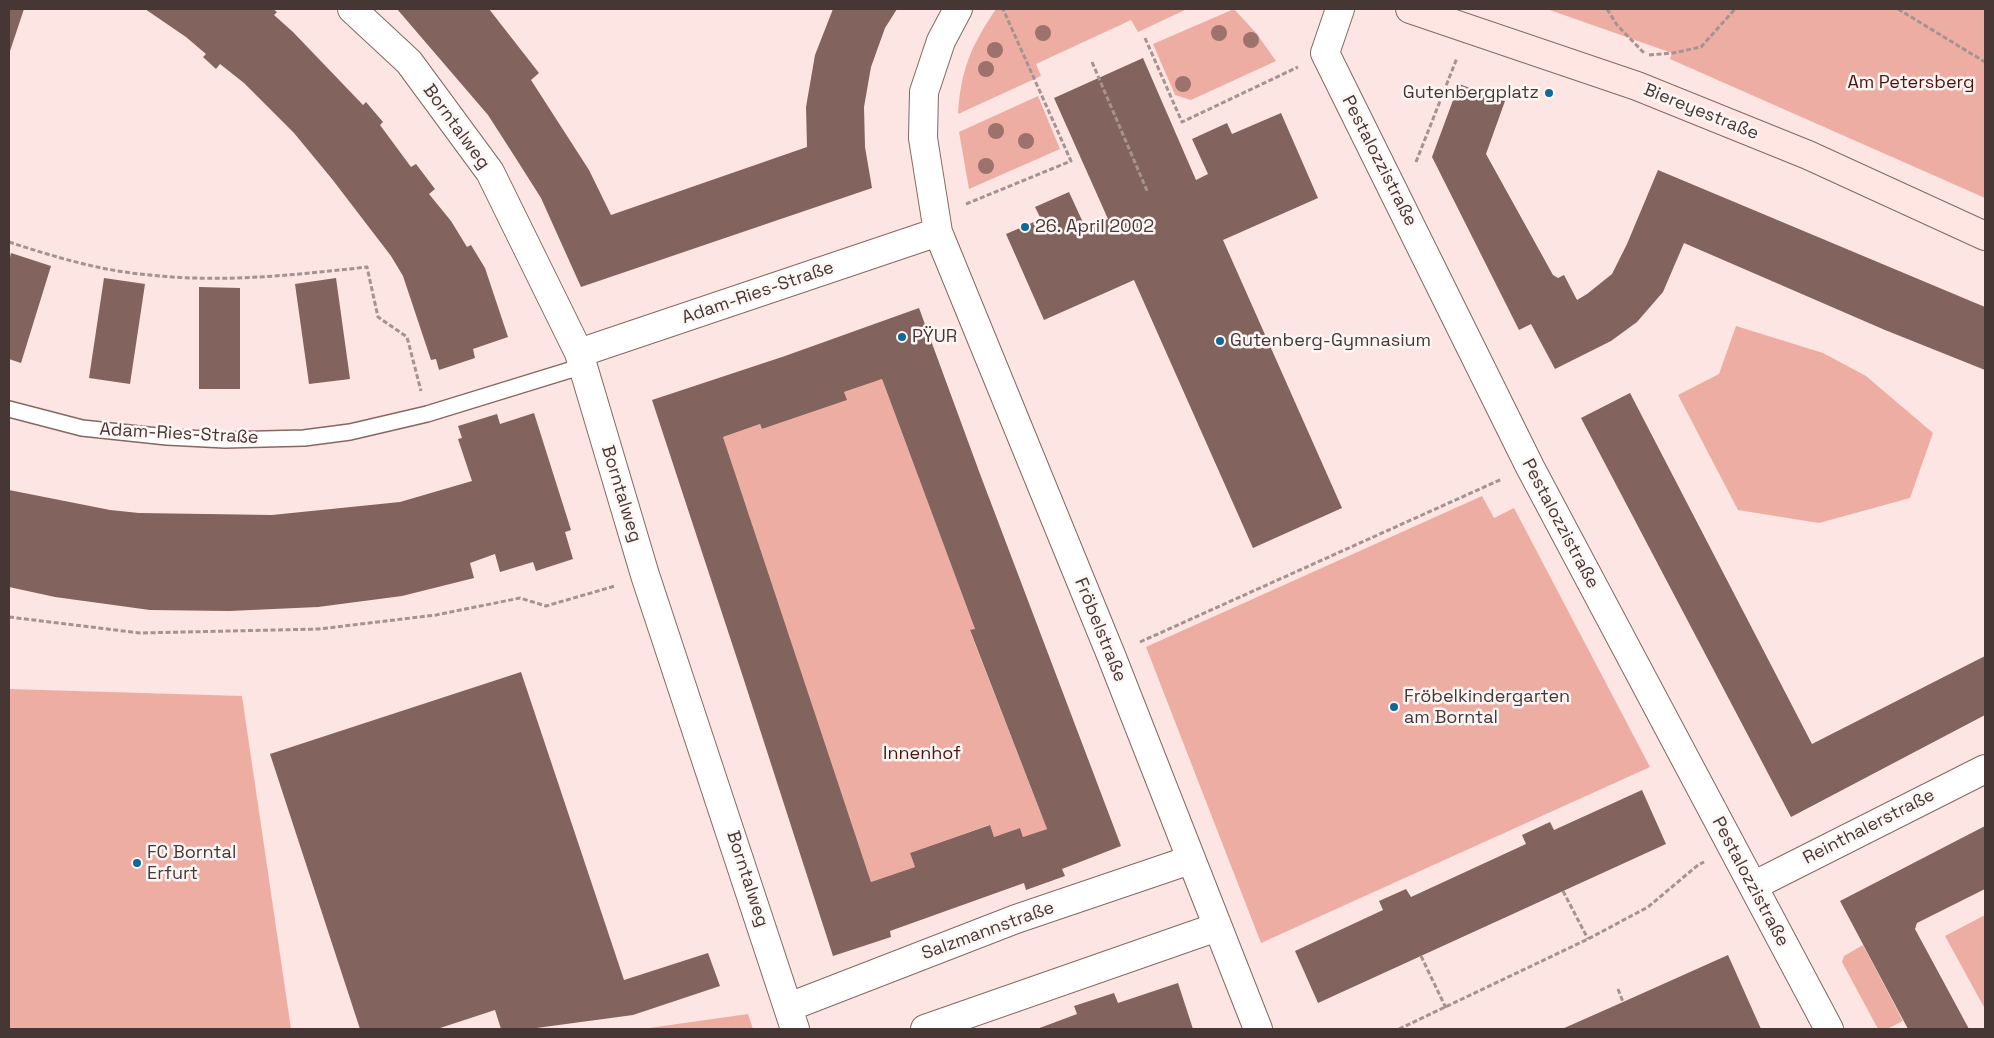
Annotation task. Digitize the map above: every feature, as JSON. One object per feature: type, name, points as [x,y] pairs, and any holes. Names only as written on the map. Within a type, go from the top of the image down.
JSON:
[{"type":"main road","name":"Biereyestraße","points":[[1410,9],[1637,86],[1808,155],[1985,236]]},
{"type":"street","name":"Borntalweg","points":[[352,9],[409,62],[490,172],[581,360],[645,575],[792,1018]]},
{"type":"street","points":[[938,232],[923,138],[924,92],[941,41],[958,9]]},
{"type":"street","name":"Pestalozzistraße","points":[[1340,9],[1325,52],[1530,467],[1829,1029]]},
{"type":"street","name":"Adam-Ries-Straße","points":[[581,360],[938,232]]},
{"type":"street","name":"Fröbelstraße","points":[[938,232],[1111,655],[1258,1029]]},
{"type":"street","name":"Reinthalerstraße","points":[[1753,886],[1985,769]]},
{"type":"street","name":"Salzmannstraße","points":[[792,1018],[1016,919],[1190,860]]},
{"type":"street","points":[[925,1029],[1217,928]]},
{"type":"lane","name":"Adam-Ries-Straße","points":[[9,409],[82,428],[225,440],[304,438],[340,433],[427,414],[581,360]]},
{"type":"path","points":[[972,201],[1071,161],[1003,9]]},
{"type":"path","points":[[1607,9],[1617,25],[1646,55]]},
{"type":"path","points":[[1673,53],[1701,47],[1735,9]]},
{"type":"path","points":[[1898,9],[1985,62]]},
{"type":"path","points":[[1400,202],[1468,29]]},
{"type":"path","points":[[1145,38],[1182,122],[1284,75]]},
{"type":"path","points":[[1092,62],[1148,193]]},
{"type":"path","points":[[9,242],[57,258],[101,268],[149,275],[195,278],[249,278],[367,267],[378,317],[407,337],[427,414]]},
{"type":"path","points":[[1169,629],[1470,494]]},
{"type":"path","points":[[9,617],[140,633],[319,629],[436,615],[520,598],[546,606],[604,590],[645,575]]},
{"type":"path","points":[[1399,1029],[1588,939],[1648,907],[1698,865]]},
{"type":"path","points":[[1563,891],[1588,939]]},
{"type":"path","points":[[1421,956],[1446,1008]]},
{"type":"path","points":[[1618,989],[1623,1002]]},
{"type":"green space","points":[[996,9],[1187,9],[1138,32],[1131,20],[1036,64],[1041,76],[958,114],[959,98],[969,58]]},
{"type":"green space","points":[[1234,9],[1256,33],[1276,61],[1191,100],[1175,95],[1153,44]]},
{"type":"green space","name":"Am Petersberg","points":[[1547,9],[1985,9],[1985,198],[1670,59],[1672,53]]},
{"type":"green space","points":[[1038,96],[1060,149],[969,189],[959,132]]},
{"type":"green space","points":[[1736,326],[1823,353],[1866,376],[1933,433],[1910,498],[1819,523],[1738,510],[1678,395],[1719,374]]},
{"type":"green space","name":"Innenhof","points":[[882,379],[975,629],[970,631],[1047,829],[1023,837],[1020,828],[994,837],[989,825],[910,853],[915,867],[871,882],[723,437],[760,424],[762,429],[846,400],[844,392]]},
{"type":"green space","name":"Fröbelkindergarten am Borntal","points":[[1482,496],[1494,518],[1514,508],[1650,767],[1261,943],[1146,647]]},
{"type":"green space","name":"FC Borntal Erfurt","points":[[9,689],[242,696],[291,1029],[9,1029]]},
{"type":"green space","points":[[1985,915],[1985,1009],[1945,936]]},
{"type":"green space","points":[[1863,945],[1903,1021],[1887,1029],[1878,1029],[1842,962],[1844,956]]},
{"type":"green space","points":[[748,1014],[753,1029],[642,1029]]},
{"type":"building","points":[[9,9],[24,9],[9,54]]},
{"type":"building","points":[[145,9],[273,9],[277,12],[274,15],[293,32],[363,105],[366,102],[383,122],[380,125],[411,167],[416,164],[435,189],[429,194],[451,221],[467,247],[471,245],[485,268],[508,337],[473,349],[475,358],[439,370],[436,359],[431,360],[403,276],[391,256],[332,179],[294,133],[244,83],[220,64],[216,69],[203,57],[206,54],[186,37]]},
{"type":"building","points":[[397,9],[489,9],[539,73],[531,80],[589,170],[611,215],[807,147],[806,107],[815,55],[833,9],[897,9],[885,28],[871,67],[864,107],[865,147],[872,188],[581,287],[541,198],[488,115]]},
{"type":"building","points":[[1143,58],[1196,180],[1208,174],[1192,139],[1227,123],[1232,134],[1281,113],[1318,198],[1223,240],[1342,508],[1253,548],[1134,280],[1044,320],[1006,234],[1041,219],[1035,207],[1069,192],[1086,229],[1108,219],[1054,98]]},
{"type":"building","points":[[1459,84],[1505,101],[1486,154],[1553,275],[1558,278],[1564,275],[1577,300],[1612,274],[1627,244],[1658,170],[1985,307],[1985,370],[1885,330],[1684,243],[1663,292],[1637,322],[1611,341],[1555,369],[1531,324],[1519,330],[1432,157]]},
{"type":"building","points":[[11,253],[51,266],[21,363],[9,359],[9,262]]},
{"type":"building","points":[[104,278],[145,284],[130,384],[89,378]]},
{"type":"building","points":[[336,278],[350,379],[309,384],[295,284]]},
{"type":"building","points":[[199,287],[240,288],[240,389],[199,389]]},
{"type":"building","points":[[919,308],[1121,846],[1062,869],[1065,876],[1026,890],[1024,883],[890,931],[891,937],[833,956],[652,400],[785,356]],"holes":[[[882,379],[975,629],[970,630],[1047,829],[1023,837],[1020,828],[994,837],[990,825],[910,853],[915,867],[871,882],[723,437],[760,424],[762,429],[847,400],[844,392]]]},
{"type":"building","points":[[1630,393],[1812,744],[1985,656],[1985,715],[1791,817],[1581,418]]},
{"type":"building","points":[[534,413],[571,530],[565,532],[573,559],[536,571],[533,562],[500,572],[495,554],[470,563],[474,578],[402,596],[318,607],[229,611],[150,610],[55,597],[9,587],[9,490],[110,510],[139,513],[272,515],[400,502],[472,481],[458,439],[462,438],[458,426],[497,414],[500,424]]},
{"type":"building","points":[[521,672],[624,980],[708,953],[720,986],[633,1015],[529,1029],[501,1029],[495,1010],[437,1029],[360,1029],[270,754]]},
{"type":"building","points":[[1642,790],[1666,844],[1318,1003],[1295,951],[1383,910],[1379,901],[1406,889],[1411,897],[1526,844],[1522,835],[1550,822],[1554,830]]},
{"type":"building","points":[[1985,826],[1985,889],[1917,923],[1915,929],[1969,1029],[1908,1029],[1840,901]]},
{"type":"building","points":[[1728,955],[1761,1029],[1562,1029],[1623,1002]]},
{"type":"building","points":[[1178,983],[1193,1029],[1037,1029],[1077,1014],[1074,1006],[1114,993],[1118,1003]]},
{"type":"place","name":"Gutenbergplatz","points":[[1549,93]]},
{"type":"place","name":"26. April 2002","points":[[1025,227]]},
{"type":"place","name":"PŸUR","points":[[902,337]]},
{"type":"place","name":"Gutenberg-Gymnasium","points":[[1220,341]]},
{"type":"place","name":"Fröbelkindergarten am Borntal","points":[[1394,707]]},
{"type":"place","name":"FC Borntal Erfurt","points":[[137,863]]}]
